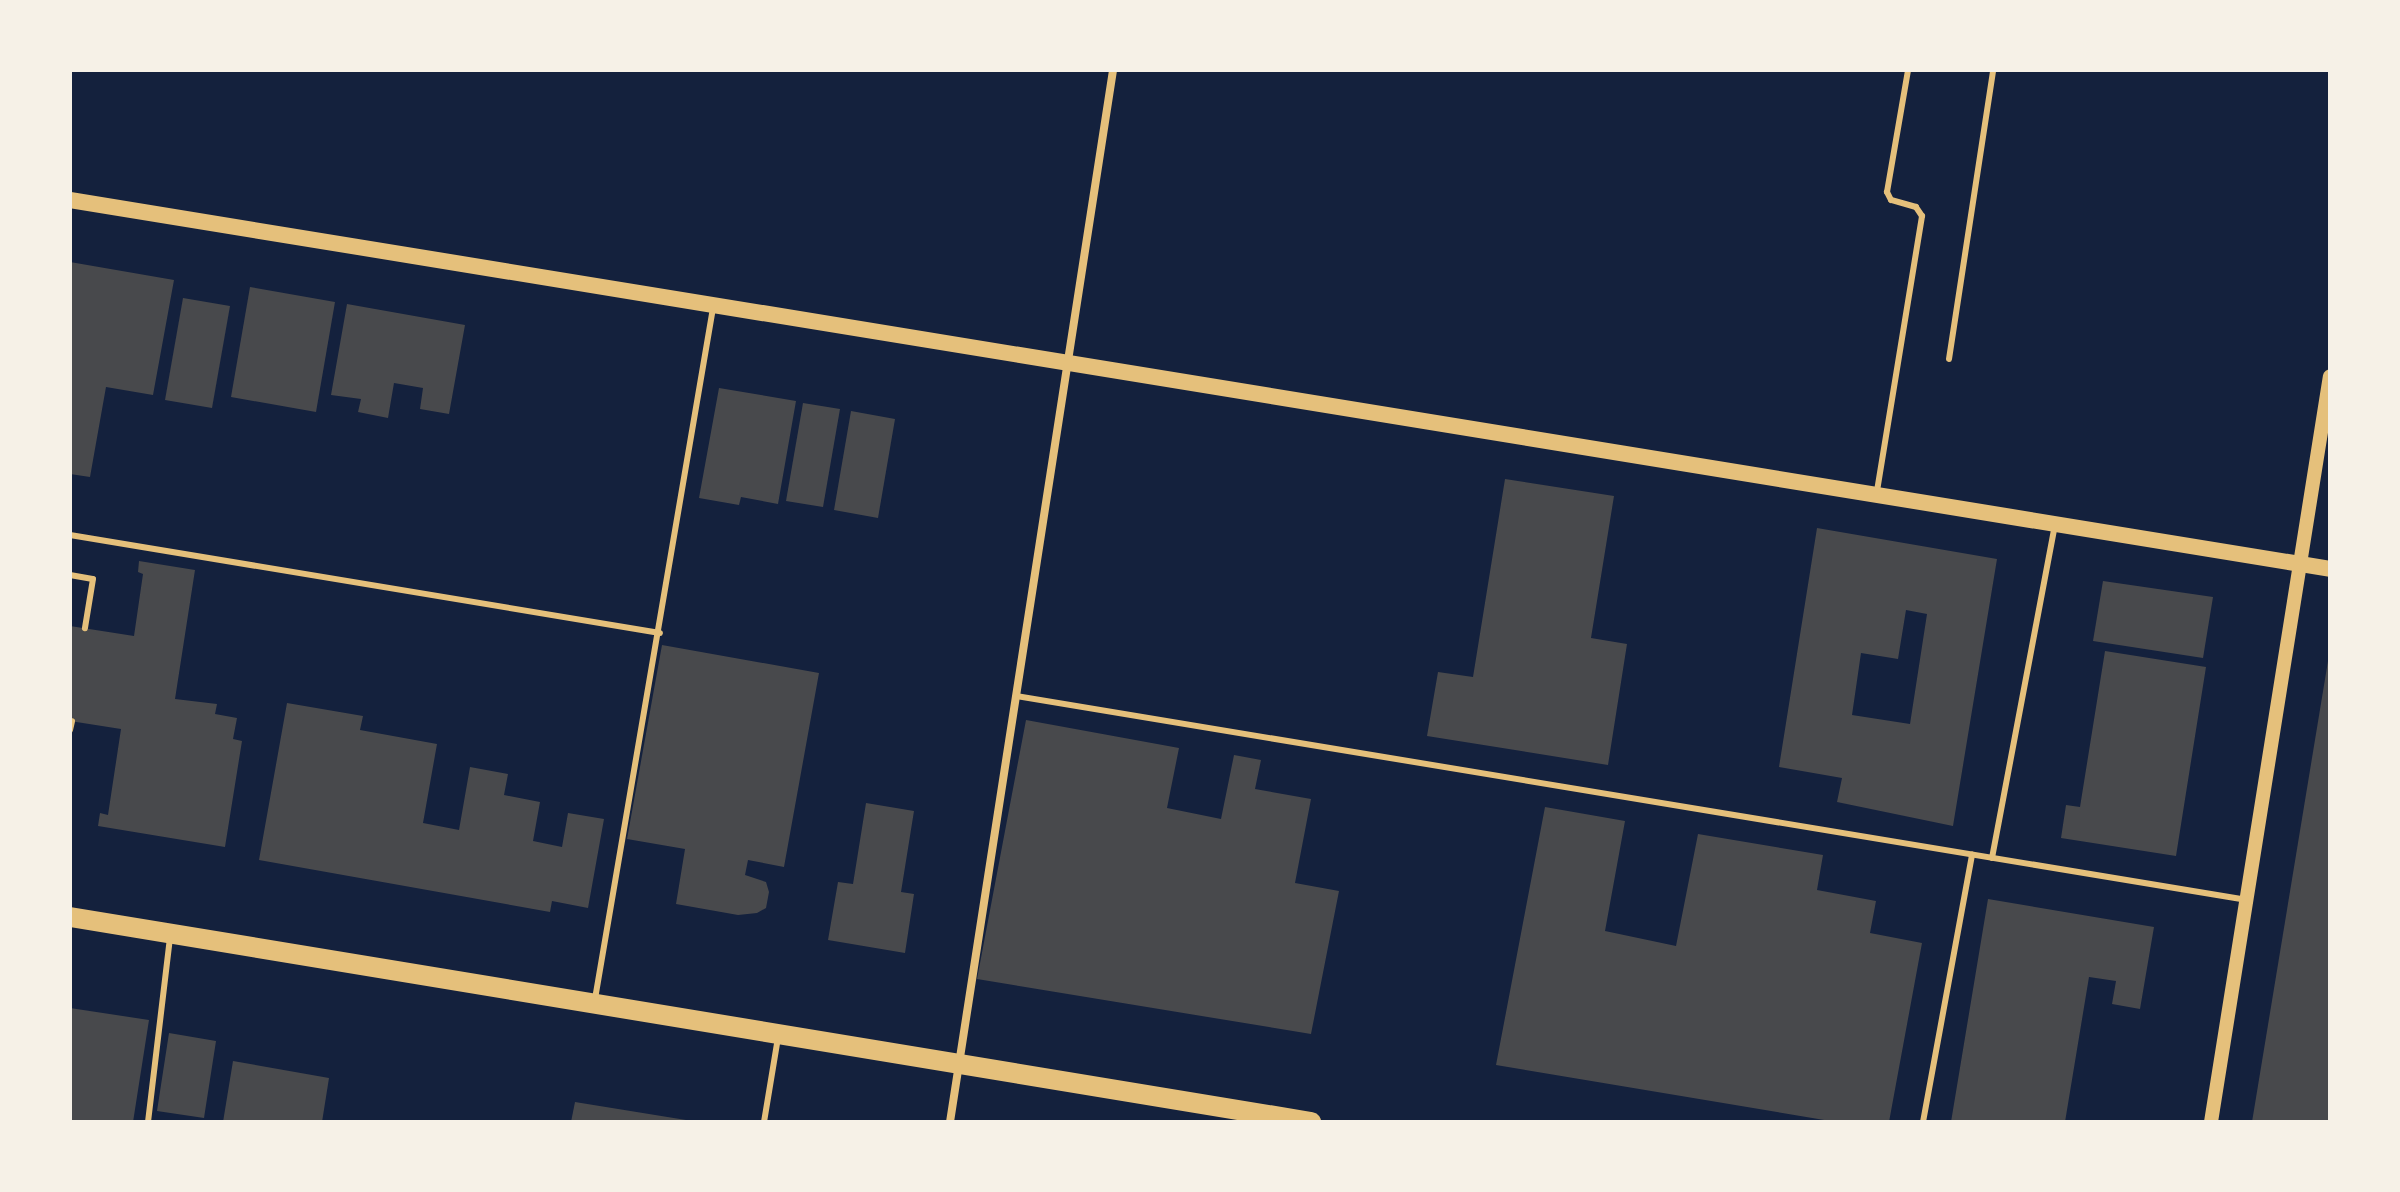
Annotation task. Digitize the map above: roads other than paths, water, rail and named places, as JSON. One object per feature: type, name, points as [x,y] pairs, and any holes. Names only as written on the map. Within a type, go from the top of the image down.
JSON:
[{"type":"main road","points":[[70,200],[714,302],[2330,569]]},
{"type":"main road","points":[[70,917],[593,1007],[1311,1122]]},
{"type":"street","points":[[950,1122],[1113,70]]},
{"type":"street","points":[[2211,1122],[2330,376]]},
{"type":"lane","points":[[1876,495],[1922,216],[1916,207],[1891,200],[1887,192],[1908,70]]},
{"type":"lane","points":[[1949,359],[1993,70]]},
{"type":"lane","points":[[593,1007],[660,633],[714,302]]},
{"type":"lane","points":[[1992,858],[2055,524]]},
{"type":"lane","points":[[70,535],[660,633]]},
{"type":"lane","points":[[70,575],[93,579],[85,628]]},
{"type":"lane","points":[[1016,696],[2247,900]]},
{"type":"lane","points":[[70,730],[72,721]]},
{"type":"lane","points":[[1923,1122],[1972,854]]},
{"type":"lane","points":[[148,1122],[171,934]]},
{"type":"lane","points":[[764,1122],[778,1037]]}]
